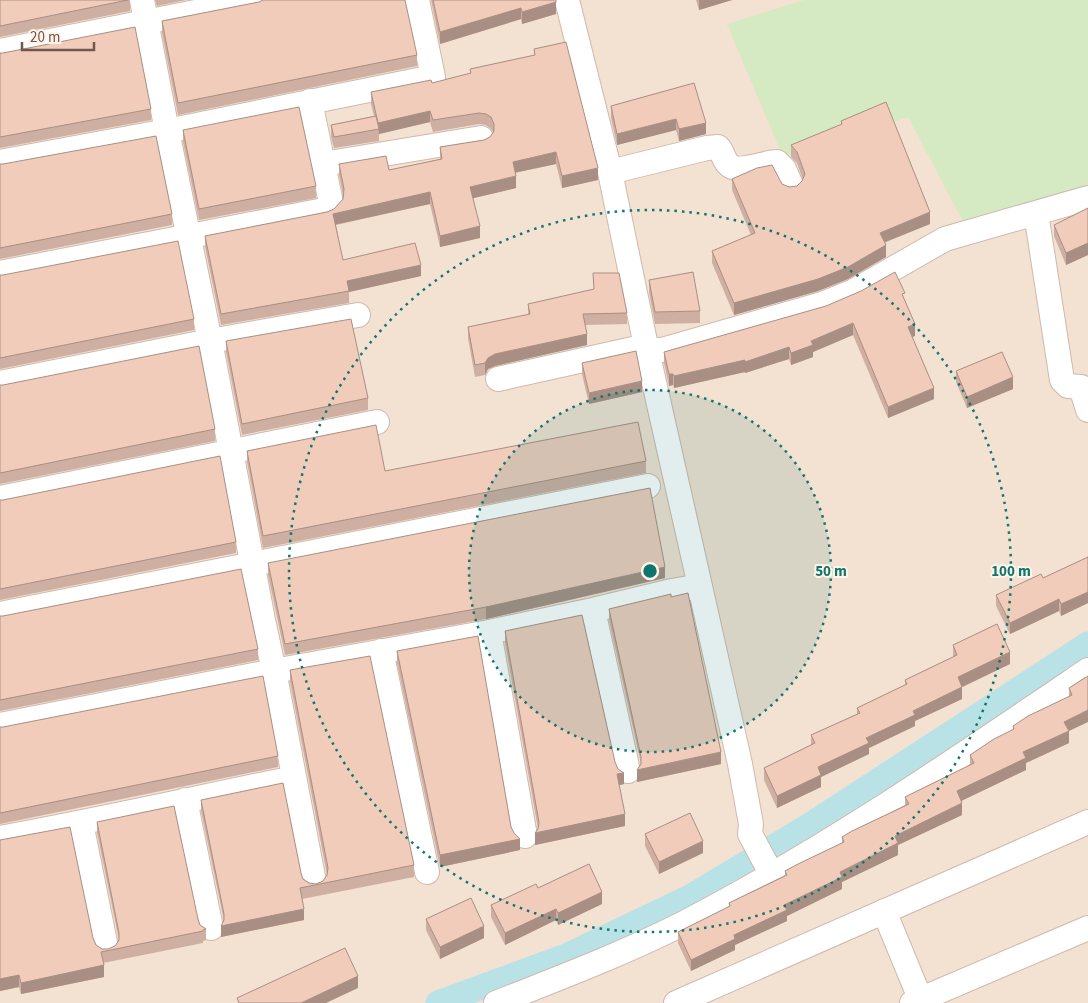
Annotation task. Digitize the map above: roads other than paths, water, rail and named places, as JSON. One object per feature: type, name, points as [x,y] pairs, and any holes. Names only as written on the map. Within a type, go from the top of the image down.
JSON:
[{"type":"street","points":[[0,51],[144,11],[256,0]]},
{"type":"street","points":[[0,162],[166,131],[433,77],[417,0]]},
{"type":"street","points":[[567,0],[610,172],[647,351],[740,764],[751,824],[750,834],[769,869]]},
{"type":"street","points":[[144,11],[166,131],[210,341],[314,882]]},
{"type":"street","points":[[0,273],[328,208],[331,203],[310,101]]},
{"type":"street","points":[[323,164],[481,138]]},
{"type":"street","points":[[610,172],[707,148],[718,147],[729,166],[736,169],[768,162],[777,162],[784,169],[791,185]]},
{"type":"street","points":[[498,379],[633,349],[647,351],[662,350],[822,304],[854,291],[946,239],[1088,198]]},
{"type":"street","points":[[1036,213],[1062,380],[1068,386],[1081,387],[1088,410]]},
{"type":"street","points":[[0,383],[210,341],[358,315]]},
{"type":"street","points":[[0,498],[377,422]]},
{"type":"street","points":[[0,614],[648,486]]},
{"type":"street","points":[[0,725],[274,671],[489,632],[700,586]]},
{"type":"street","points":[[593,610],[628,771]]},
{"type":"street","points":[[489,632],[525,836]]},
{"type":"street","points":[[381,651],[427,872]]},
{"type":"street","points":[[496,1003],[573,973],[682,923],[769,869],[965,755],[1088,670]]},
{"type":"street","points":[[0,838],[294,778]]},
{"type":"street","points":[[185,800],[211,928]]},
{"type":"street","points":[[676,1003],[1088,822]]},
{"type":"street","points":[[81,823],[106,947]]},
{"type":"street","points":[[884,911],[918,1002],[1088,928]]},
{"type":"waterway","points":[[438,1003],[566,956],[690,897],[810,825],[1088,644]]}]
